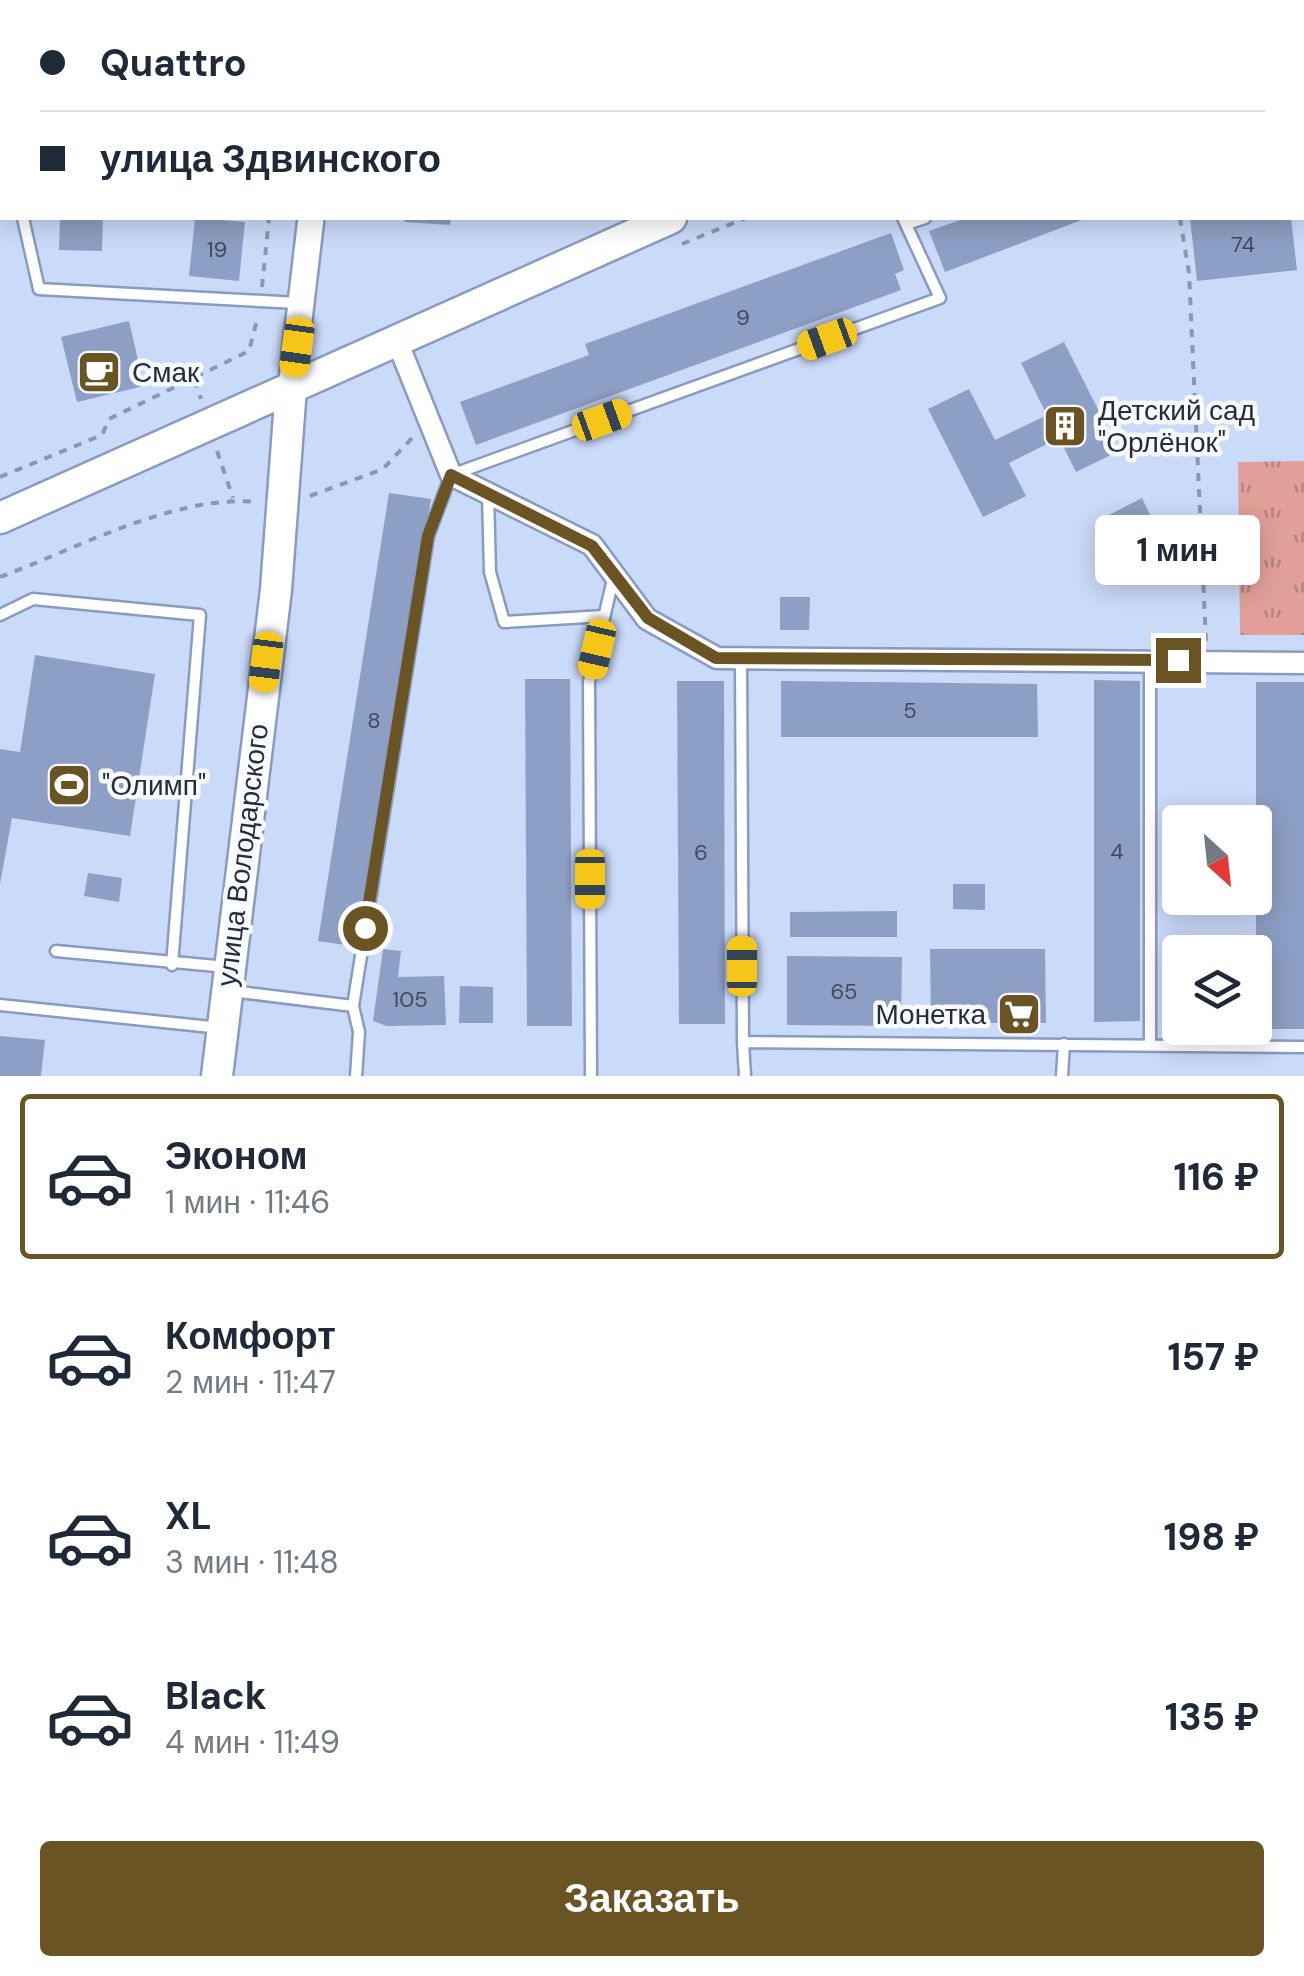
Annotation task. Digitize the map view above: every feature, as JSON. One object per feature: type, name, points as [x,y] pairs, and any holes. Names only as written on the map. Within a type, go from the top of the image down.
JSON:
[{"type":"main road","points":[[0,518],[667,220]]},
{"type":"main road","name":"улица Володарского","points":[[217,1076],[284,504],[291,388]]},
{"type":"street","name":"улица Володарского","points":[[291,388],[311,220]]},
{"type":"street","points":[[397,340],[451,475],[592,546],[648,618],[716,658],[1304,663]]},
{"type":"lane","points":[[24,220],[39,289],[304,303]]},
{"type":"lane","points":[[356,1076],[359,1032],[353,1006],[428,536],[451,475],[940,298],[905,220]]},
{"type":"lane","points":[[488,494],[490,572],[504,622],[604,616]]},
{"type":"lane","points":[[591,1076],[590,682],[614,574]]},
{"type":"lane","points":[[0,615],[33,598],[200,615],[172,965]]},
{"type":"lane","points":[[741,658],[744,1076]]},
{"type":"lane","points":[[1150,660],[1150,1044]]},
{"type":"lane","points":[[56,951],[172,965],[353,1006]]},
{"type":"lane","points":[[0,1005],[222,1028]]},
{"type":"lane","points":[[743,1042],[1304,1047]]},
{"type":"lane","points":[[1062,1076],[1064,1044]]},
{"type":"path","points":[[0,477],[102,434],[109,419],[249,352],[261,302],[269,220]]},
{"type":"path","points":[[1180,220],[1190,272],[1207,661]]},
{"type":"path","points":[[0,577],[184,508],[234,500],[284,504],[382,468],[429,420]]},
{"type":"green space","points":[[1304,461],[1304,635],[1240,635],[1238,462]]},
{"type":"building","points":[[60,220],[103,220],[102,251],[59,250]]},
{"type":"building","points":[[195,220],[245,222],[239,281],[189,276]]},
{"type":"building","points":[[404,220],[451,220],[450,225]]},
{"type":"building","points":[[960,220],[1082,220],[945,272],[929,231]]},
{"type":"building","points":[[1190,220],[1291,220],[1297,270],[1197,281]]},
{"type":"building","points":[[891,233],[904,270],[895,274],[901,290],[476,445],[460,402],[589,355],[585,344]]},
{"type":"building","points":[[129,321],[144,386],[77,402],[61,337]]},
{"type":"building","name":"Детский сад \"Орлёнок\"","points":[[1064,342],[1119,451],[1076,472],[1059,438],[1009,463],[1026,496],[983,517],[928,409],[969,389],[995,440],[1047,415],[1021,363]]},
{"type":"building","points":[[389,493],[431,499],[359,947],[318,941]]},
{"type":"building","points":[[1142,498],[1156,527],[1121,544],[1107,516]]},
{"type":"building","points":[[780,597],[810,597],[809,630],[780,630]]},
{"type":"building","name":"\"Олимп\"","points":[[35,655],[155,674],[130,836],[12,818],[0,884],[0,749],[20,752]]},
{"type":"building","points":[[525,679],[570,679],[572,1026],[527,1026]]},
{"type":"building","points":[[1094,680],[1140,681],[1140,1021],[1094,1022]]},
{"type":"building","points":[[677,681],[724,681],[725,1024],[679,1024]]},
{"type":"building","points":[[781,681],[1037,684],[1038,737],[781,737]]},
{"type":"building","points":[[1256,682],[1304,682],[1304,1029],[1272,1029],[1272,935],[1256,935],[1256,915],[1272,915],[1272,805],[1256,805]]},
{"type":"building","points":[[88,873],[122,878],[119,902],[84,896]]},
{"type":"building","points":[[953,884],[985,884],[985,910],[953,909]]},
{"type":"building","points":[[897,911],[897,937],[790,937],[790,912]]},
{"type":"building","points":[[383,949],[401,951],[398,977],[444,976],[446,1025],[387,1026],[373,1021]]},
{"type":"building","points":[[930,949],[1045,949],[1046,1023],[931,1023]]},
{"type":"building","points":[[787,956],[902,957],[901,1026],[787,1025]]},
{"type":"building","points":[[460,986],[493,987],[493,1023],[459,1023]]},
{"type":"building","points":[[0,1036],[45,1040],[41,1076],[0,1076]]},
{"type":"place","name":"Смак","points":[[99,372]]},
{"type":"place","name":"Детский сад \"Орлёнок\"","points":[[1065,426]]},
{"type":"place","name":"\"Олимп\"","points":[[69,785]]},
{"type":"place","name":"Монетка","points":[[1019,1014]]},
{"type":"route","points":[[365,928],[428,536],[451,475],[592,546],[648,618],[716,658],[1178,660]]}]
